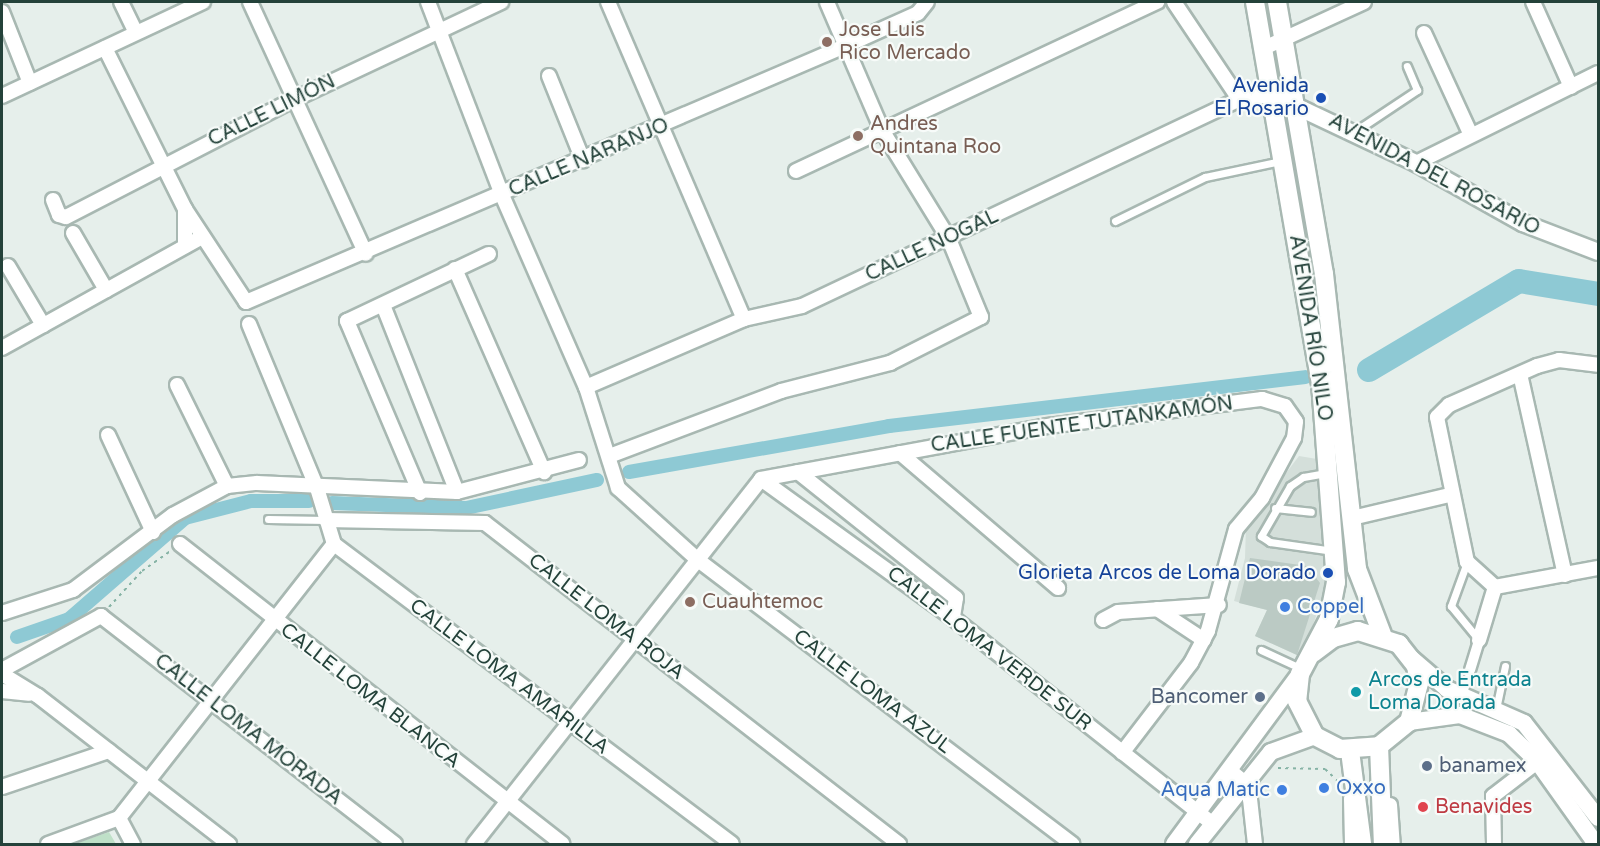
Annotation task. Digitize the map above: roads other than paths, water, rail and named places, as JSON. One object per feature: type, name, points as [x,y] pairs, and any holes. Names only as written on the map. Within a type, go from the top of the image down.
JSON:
[{"type":"main road","name":"AVENIDA RÍO NILO","points":[[1255,2],[1322,383],[1334,551],[1334,602],[1313,653]]},
{"type":"main road","name":"AVENIDA RÍO NILO","points":[[1277,2],[1292,101],[1324,274],[1361,584],[1382,634]]},
{"type":"main road","points":[[1349,632],[1382,634],[1411,658],[1420,691],[1409,722],[1380,746],[1350,751],[1315,735],[1297,701],[1302,672],[1313,653],[1349,632]]},
{"type":"main road","points":[[1380,746],[1383,844]]},
{"type":"main road","points":[[1350,751],[1362,844]]},
{"type":"street","points":[[121,2],[136,33]]},
{"type":"street","points":[[2,96],[203,2]]},
{"type":"street","points":[[250,2],[366,254]]},
{"type":"street","name":"CALLE LOMA AZUL","points":[[428,2],[502,195],[586,387],[612,455],[615,480],[626,498],[698,560],[1072,844]]},
{"type":"street","name":"CALLE LIMÓN","points":[[52,201],[59,215],[66,217],[295,99],[501,2]]},
{"type":"street","points":[[609,2],[744,319]]},
{"type":"street","points":[[612,455],[782,391],[890,363],[981,317],[949,239],[882,130],[827,2]]},
{"type":"street","points":[[796,171],[1157,2]]},
{"type":"street","points":[[1174,2],[1239,99]]},
{"type":"street","points":[[1264,48],[1364,2]]},
{"type":"street","points":[[1533,2],[1571,87]]},
{"type":"street","name":"CALLE NARANJO","points":[[202,237],[246,302],[366,254],[662,126],[844,46],[927,3]]},
{"type":"street","points":[[2,12],[30,83]]},
{"type":"street","points":[[1424,33],[1471,135]]},
{"type":"street","points":[[2,348],[202,237],[185,209],[105,48]]},
{"type":"street","points":[[1416,163],[1599,73]]},
{"type":"street","points":[[549,76],[583,160]]},
{"type":"street","name":"CALLE NOGAL","points":[[586,387],[744,319],[802,306],[949,239],[1239,99],[1272,95]]},
{"type":"street","name":"AVENIDA DEL ROSARIO","points":[[1272,95],[1292,101],[1416,163],[1522,223],[1599,252]]},
{"type":"street","points":[[185,209],[185,246]]},
{"type":"street","points":[[73,233],[106,290]]},
{"type":"street","points":[[420,493],[347,321],[489,254]]},
{"type":"street","points":[[8,266],[43,325]]},
{"type":"street","points":[[455,269],[544,472]]},
{"type":"street","points":[[383,306],[457,492]]},
{"type":"street","points":[[48,844],[119,818],[150,783],[213,703],[334,544],[317,488],[249,324]]},
{"type":"street","points":[[1495,587],[1467,562],[1449,495],[1437,417],[1449,405],[1520,374],[1559,360],[1599,365]]},
{"type":"street","points":[[1520,374],[1565,575]]},
{"type":"street","points":[[177,386],[227,486]]},
{"type":"street","name":"CALLE FUENTE TUTANKAMÓN","points":[[761,479],[1048,426],[1262,399],[1292,414],[1294,438],[1262,498],[1236,529],[1220,605]]},
{"type":"street","points":[[108,435],[153,532]]},
{"type":"street","points":[[900,453],[1058,588]]},
{"type":"street","points":[[2,613],[73,590],[191,503],[227,486],[420,493],[457,492],[544,472],[579,460]]},
{"type":"street","points":[[798,472],[956,598],[953,618]]},
{"type":"street","points":[[474,844],[761,479]]},
{"type":"street","name":"CALLE LOMA VERDE SUR","points":[[761,479],[953,618],[1213,824]]},
{"type":"street","points":[[1352,518],[1449,495]]},
{"type":"street","name":"CALLE LOMA ROJA","points":[[326,520],[485,524],[899,844]]},
{"type":"street","name":"CALLE LOMA BLANCA","points":[[180,544],[274,622],[562,844]]},
{"type":"street","name":"CALLE LOMA AMARILLA","points":[[334,544],[732,844]]},
{"type":"street","points":[[1495,587],[1599,568]]},
{"type":"street","points":[[1470,670],[1495,587]]},
{"type":"street","points":[[1103,620],[1118,612],[1220,605],[1204,640],[1122,753]]},
{"type":"street","points":[[1157,609],[1204,640]]},
{"type":"street","name":"CALLE LOMA MORADA","points":[[2,672],[101,616],[395,844]]},
{"type":"street","points":[[1411,658],[1461,697],[1496,709],[1524,723],[1596,844]]},
{"type":"street","points":[[2,672],[38,696],[229,844]]},
{"type":"street","points":[[1197,844],[1213,824],[1238,777],[1302,672]]},
{"type":"street","points":[[2,692],[38,696]]},
{"type":"street","points":[[1409,722],[1473,717],[1509,734],[1544,757],[1599,818]]},
{"type":"street","points":[[1174,844],[1198,813],[1238,777],[1271,752],[1315,735]]},
{"type":"street","points":[[2,787],[109,751]]},
{"type":"street","points":[[1494,844],[1493,796],[1544,757]]},
{"type":"street","points":[[1238,777],[1255,844]]},
{"type":"street","points":[[1352,844],[1349,810],[1354,782]]},
{"type":"street","points":[[1380,783],[1390,804],[1393,844]]},
{"type":"street","points":[[119,818],[133,844]]},
{"type":"lane","points":[[1354,132],[1417,90],[1407,66]]},
{"type":"lane","points":[[1115,221],[1205,177],[1283,161]]},
{"type":"lane","points":[[1328,472],[1297,480],[1275,508],[1261,531],[1264,540],[1334,551]]},
{"type":"lane","points":[[1275,508],[1311,512]]},
{"type":"lane","name":"CALLE LOMA ROJA","points":[[268,519],[326,520]]},
{"type":"lane","points":[[1467,562],[1451,612],[1479,640]]},
{"type":"lane","points":[[1261,650],[1302,672]]},
{"type":"lane","points":[[1496,709],[1505,666]]},
{"type":"lane","points":[[1461,697],[1470,670]]},
{"type":"waterway","points":[[1369,370],[1519,281],[1598,294]]},
{"type":"waterway","points":[[629,472],[889,426],[1305,377]]},
{"type":"waterway","points":[[332,503],[466,508],[597,480]]},
{"type":"waterway","points":[[17,637],[69,619],[185,518],[251,501],[309,501]]},
{"type":"place","name":"Jose Luis Rico Mercado","points":[[827,42]]},
{"type":"place","name":"Avenida El Rosario","points":[[1321,98]]},
{"type":"place","name":"Andres Quintana Roo","points":[[858,136]]},
{"type":"place","name":"Glorieta Arcos de Loma Dorado","points":[[1328,573]]},
{"type":"place","name":"Cuauhtemoc","points":[[690,602]]},
{"type":"place","name":"Coppel","points":[[1285,607]]},
{"type":"place","name":"Arcos de Entrada Loma Dorada","points":[[1356,692]]},
{"type":"place","name":"Bancomer","points":[[1260,697]]},
{"type":"place","name":"banamex","points":[[1427,766]]},
{"type":"place","name":"Oxxo","points":[[1324,788]]},
{"type":"place","name":"Aqua Matic","points":[[1282,790]]},
{"type":"place","name":"Benavides","points":[[1423,807]]}]
